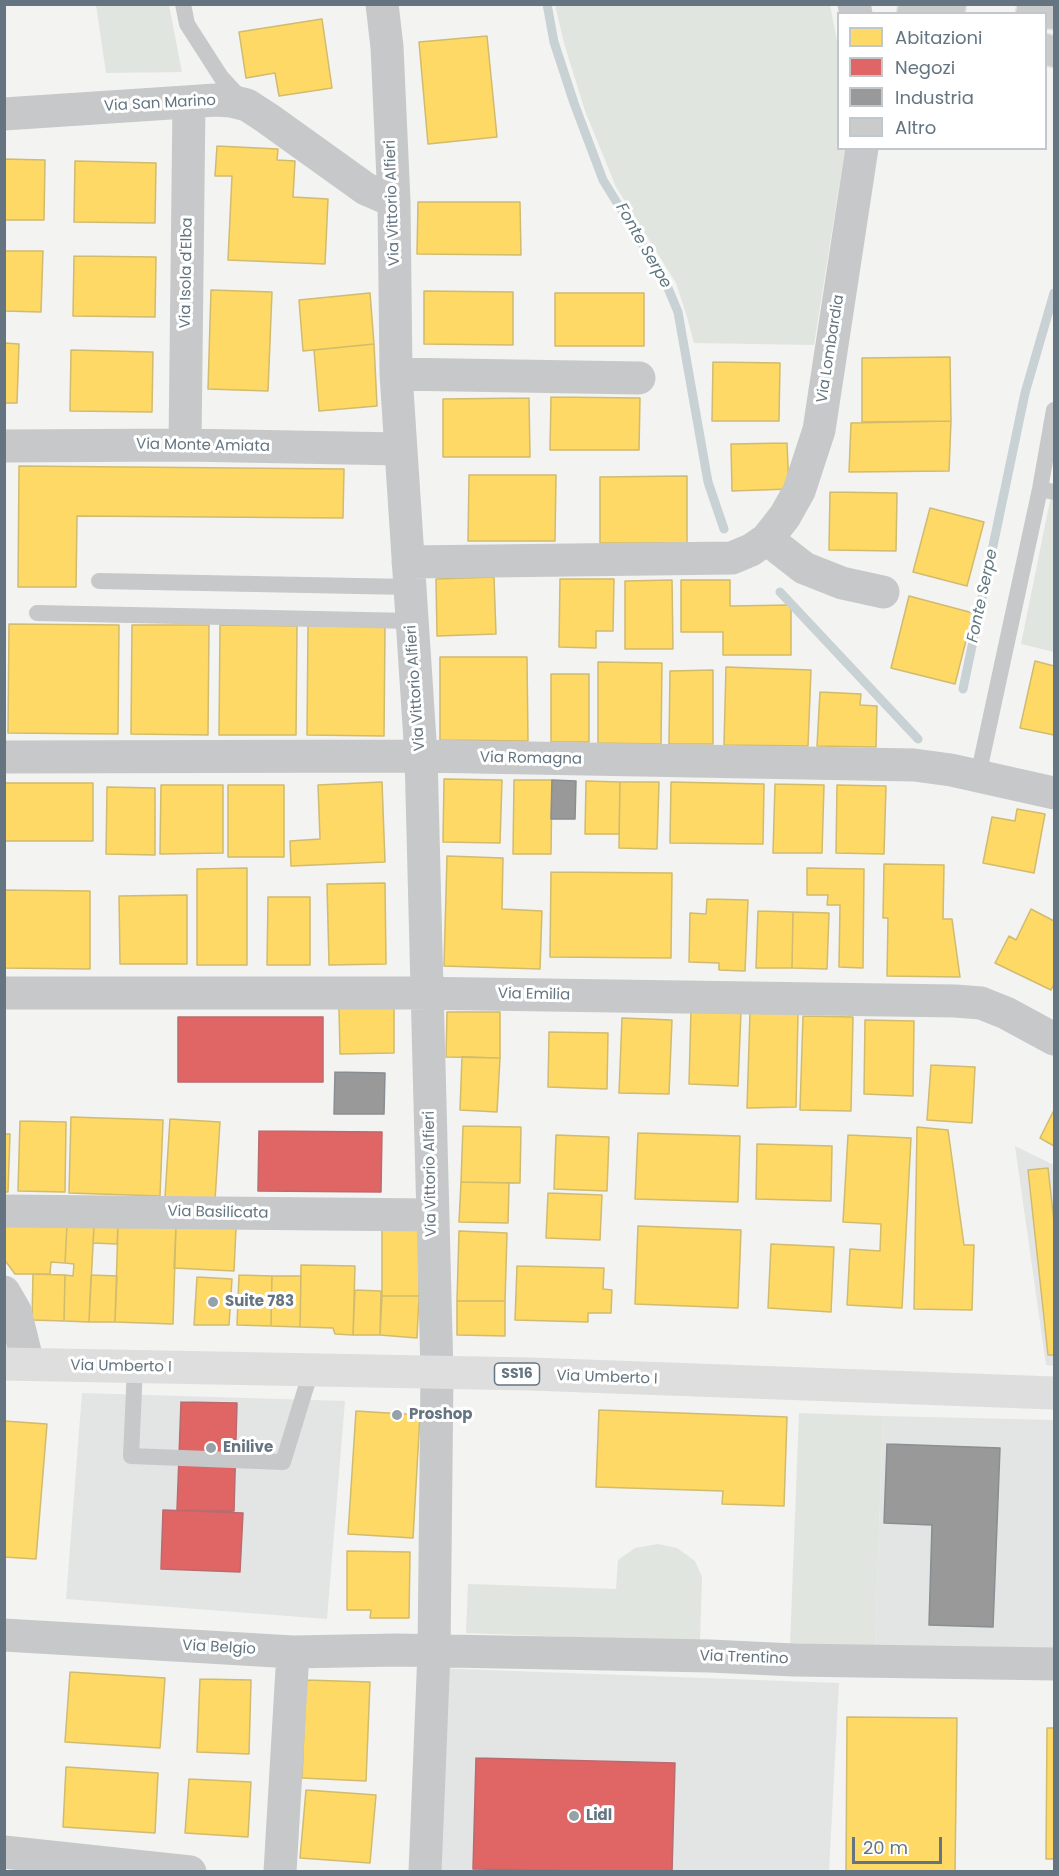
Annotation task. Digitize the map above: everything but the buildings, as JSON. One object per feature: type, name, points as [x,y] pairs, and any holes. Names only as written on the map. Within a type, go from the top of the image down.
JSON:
[{"type":"main road","name":"Via Umberto I","points":[[16,1364],[531,1374],[1042,1393]]},
{"type":"street","name":"Via Vittorio Alfieri","points":[[382,4],[387,47],[394,201],[396,374],[421,756],[436,1373],[434,1652],[425,1872]]},
{"type":"street","name":"Via San Marino","points":[[4,114],[216,100],[247,105],[366,189],[394,201]]},
{"type":"street","name":"Via Isola d'Elba","points":[[185,444],[189,102]]},
{"type":"street","name":"Via Lombardia","points":[[409,575],[732,558],[751,550],[767,539],[785,516],[799,491],[819,430],[862,150]]},
{"type":"street","points":[[396,374],[639,378]]},
{"type":"street","name":"Via Monte Amiata","points":[[4,446],[185,444],[401,449]]},
{"type":"street","points":[[767,539],[804,568],[842,583],[884,592]]},
{"type":"street","name":"Via Romagna","points":[[4,757],[421,756],[914,765],[951,770],[1054,793]]},
{"type":"street","name":"Via Emilia","points":[[4,993],[427,994],[955,1001],[981,1003],[1006,1013],[1054,1039]]},
{"type":"street","name":"Via Basilicata","points":[[4,1211],[432,1215]]},
{"type":"street","points":[[4,1292],[15,1311],[16,1364]]},
{"type":"street","name":"Via Belgio","points":[[4,1635],[293,1653],[396,1650],[434,1652]]},
{"type":"street","name":"Via Trentino","points":[[434,1652],[1054,1664]]},
{"type":"street","points":[[280,1872],[293,1653]]},
{"type":"street","points":[[4,1852],[189,1872]]},
{"type":"lane","points":[[183,4],[187,24],[192,33],[221,77],[247,105]]},
{"type":"lane","points":[[978,776],[1047,490],[1054,410]]},
{"type":"lane","points":[[99,581],[409,575]]},
{"type":"lane","points":[[37,613],[412,621]]},
{"type":"lane","points":[[135,1367],[131,1456],[283,1462],[311,1371]]},
{"type":"shaded area","points":[[96,5],[169,5],[182,72],[106,73]]},
{"type":"shaded area","points":[[555,5],[830,5],[837,41],[837,150],[845,150],[814,345],[694,343],[676,283],[616,187],[585,111]]},
{"type":"shaded area","points":[[1054,481],[1054,652],[1021,644]]},
{"type":"shaded area","points":[[1015,1146],[1054,1165],[1054,1366],[1046,1365]]},
{"type":"shaded area","points":[[82,1393],[345,1401],[327,1619],[66,1599]]},
{"type":"shaded area","points":[[799,1413],[883,1416],[875,1648],[790,1645]]},
{"type":"shaded area","points":[[883,1416],[1054,1420],[1054,1651],[875,1648]]},
{"type":"shaded area","points":[[658,1544],[677,1548],[695,1561],[702,1577],[700,1642],[466,1633],[468,1584],[616,1589],[618,1560],[635,1548]]},
{"type":"shaded area","points":[[433,1668],[839,1683],[829,1871],[425,1872]]},
{"type":"waterway","name":"Fonte Serpe","points":[[547,4],[554,42],[603,180],[665,281],[678,312],[708,482],[724,529]]},
{"type":"waterway","name":"Fonte Serpe","points":[[963,689],[1025,393],[1054,293]]},
{"type":"waterway","name":"Fonte Serpe","points":[[780,592],[918,739]]},
{"type":"place","name":"Suite 783","points":[[213,1302]]},
{"type":"place","name":"Proshop","points":[[397,1415]]},
{"type":"place","name":"Enilive","points":[[211,1448]]},
{"type":"place","name":"Lidl","points":[[574,1816]]}]
